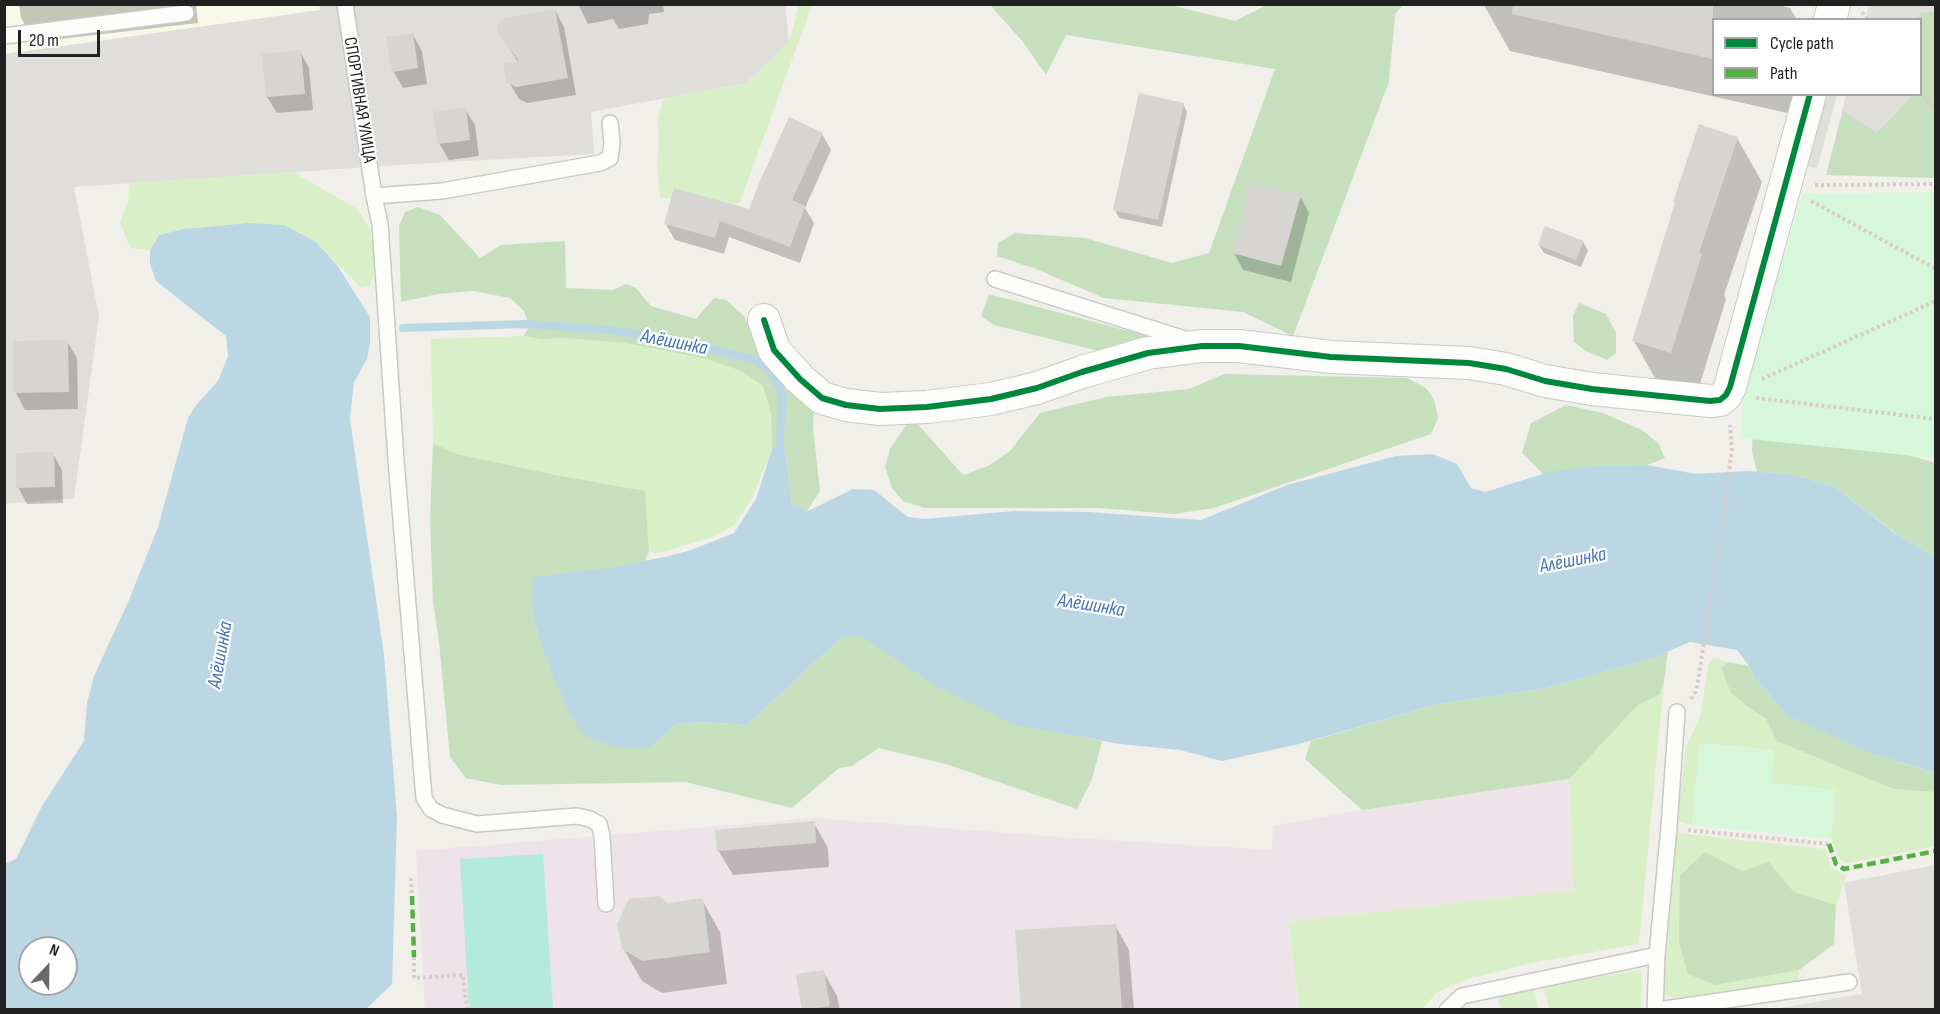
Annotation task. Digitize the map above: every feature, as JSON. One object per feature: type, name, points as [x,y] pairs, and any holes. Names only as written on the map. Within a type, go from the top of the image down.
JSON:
[{"type":"street","points":[[764,320],[774,350],[800,379],[822,398],[846,405],[880,409],[927,407],[991,399],[1037,388],[1148,353],[1202,346],[1239,346],[1331,357],[1469,363],[1506,369],[1545,381],[1592,389],[1720,400],[1730,387],[1809,96]]},
{"type":"lane","name":"СПОРТИВНАЯ УЛИЦА","points":[[345,4],[380,224],[397,471],[424,798],[430,809],[442,815],[477,824],[578,816],[599,824],[602,836],[606,904]]},
{"type":"lane","points":[[4,36],[186,13]]},
{"type":"lane","points":[[374,196],[442,191],[600,163],[610,158],[612,143],[610,123]]},
{"type":"lane","points":[[995,279],[1202,346]]},
{"type":"lane","points":[[1677,712],[1657,955],[1657,1010],[1849,982]]},
{"type":"lane","points":[[1447,1010],[1462,996],[1657,955]]},
{"type":"path","points":[[1922,94],[1935,111]]},
{"type":"path","points":[[1784,185],[1935,184]]},
{"type":"path","points":[[1784,185],[1935,269]]},
{"type":"path","points":[[1726,395],[1935,301]]},
{"type":"path","points":[[1726,395],[1935,419]]},
{"type":"path","points":[[1698,682],[1732,450],[1726,395]]},
{"type":"path","points":[[1669,827],[1829,844]]},
{"type":"path","points":[[411,878],[412,896]]},
{"type":"path","points":[[414,957],[414,978],[463,975],[467,1010]]},
{"type":"shaded area","points":[[319,4],[320,10],[5,54],[4,5]]},
{"type":"shaded area","points":[[5,5],[785,5],[789,42],[746,83],[591,112],[594,154],[74,187],[99,317],[74,498],[5,504]]},
{"type":"shaded area","points":[[1869,5],[1935,5],[1935,175],[1826,175],[1846,96],[1922,96],[1922,18],[1866,18]]},
{"type":"shaded area","points":[[1819,96],[1837,96],[1817,169],[1800,164]]},
{"type":"shaded area","points":[[1569,779],[1573,890],[1288,922],[1298,1009],[425,1010],[416,851],[816,818],[1059,837],[1272,850],[1273,826],[1362,810]]},
{"type":"shaded area","points":[[1935,865],[1935,1009],[1775,1009],[1862,994],[1844,883]]},
{"type":"green space","points":[[799,5],[812,5],[740,202],[716,214],[683,200],[660,197],[657,164],[658,118],[664,98],[746,83],[789,42]]},
{"type":"green space","points":[[990,5],[1170,5],[1235,21],[1264,5],[1403,5],[1395,14],[1389,82],[1293,336],[1243,312],[1104,298],[1036,269],[997,256],[998,243],[1015,233],[1085,238],[1172,263],[1209,253],[1275,69],[1066,35],[1046,75],[1023,42]]},
{"type":"green space","points":[[1935,11],[1935,178],[1826,175],[1843,111],[1877,133],[1912,96],[1922,96],[1922,18],[1918,18],[1921,13]]},
{"type":"green space","points":[[293,172],[357,209],[369,227],[373,245],[374,271],[370,286],[361,288],[316,242],[248,223],[184,229],[159,235],[150,250],[130,248],[120,222],[128,201],[130,183]]},
{"type":"green space","points":[[1935,192],[1935,458],[1740,438],[1744,397],[1749,376],[1802,194]]},
{"type":"green space","points":[[418,207],[440,215],[480,258],[501,245],[565,241],[566,288],[613,290],[626,284],[636,288],[651,306],[696,319],[714,298],[726,300],[744,316],[757,346],[814,402],[813,427],[820,491],[807,511],[792,504],[785,449],[780,444],[772,449],[771,414],[763,386],[742,371],[703,358],[626,343],[565,338],[541,339],[524,336],[530,325],[523,310],[510,298],[473,291],[438,294],[401,302],[399,226],[405,212]]},
{"type":"green space","points":[[989,294],[1151,337],[1119,354],[1098,351],[994,325],[981,316]]},
{"type":"green space","points":[[1579,303],[1606,314],[1616,333],[1616,353],[1607,360],[1586,351],[1574,342],[1573,316]]},
{"type":"green space","points":[[524,336],[541,339],[565,338],[626,343],[703,358],[742,370],[763,386],[771,414],[772,449],[752,498],[734,525],[716,536],[656,554],[649,551],[645,491],[457,454],[433,443],[431,339]]},
{"type":"green space","points":[[1224,374],[1407,378],[1426,388],[1434,399],[1438,418],[1431,434],[1214,508],[1174,514],[1098,508],[924,508],[903,501],[892,488],[885,467],[890,449],[906,425],[915,421],[963,475],[988,466],[1010,451],[1040,413],[1106,397],[1189,389]]},
{"type":"green space","points":[[1566,405],[1603,413],[1642,430],[1658,443],[1665,458],[1647,465],[1591,466],[1543,474],[1522,453],[1531,423]]},
{"type":"green space","points":[[1754,408],[1935,463],[1935,557],[1897,534],[1835,487],[1790,474],[1757,472],[1752,451]]},
{"type":"green space","points":[[433,443],[457,454],[645,491],[649,551],[645,561],[608,568],[531,604],[537,633],[562,696],[650,748],[675,725],[701,722],[747,725],[841,638],[861,635],[935,686],[1015,724],[1102,741],[1092,779],[1077,809],[949,765],[879,748],[852,766],[839,768],[792,808],[685,782],[501,785],[466,778],[450,757],[433,602],[430,519]]},
{"type":"green space","points":[[1668,651],[1660,694],[1637,706],[1569,779],[1362,810],[1305,759],[1311,741],[1438,704],[1546,688],[1653,658]]},
{"type":"green space","points":[[1714,658],[1729,662],[1722,667],[1731,693],[1766,719],[1778,741],[1893,789],[1935,792],[1935,846],[1847,863],[1840,859],[1831,839],[1835,790],[1771,783],[1774,750],[1700,743],[1692,825],[1677,822],[1686,747],[1700,717],[1709,663]]},
{"type":"green space","points":[[1729,662],[1749,666],[1755,679],[1785,714],[1900,762],[1935,773],[1935,792],[1893,789],[1777,741],[1766,719],[1731,693],[1721,667]]},
{"type":"green space","points":[[1664,681],[1639,944],[1531,963],[1468,979],[1437,992],[1422,1009],[1299,1009],[1288,922],[1573,890],[1569,779],[1637,706],[1660,694]]},
{"type":"green space","points":[[1700,743],[1774,750],[1771,783],[1836,790],[1831,839],[1692,825]]},
{"type":"green space","points":[[1677,833],[1825,849],[1832,868],[1846,876],[1836,905],[1794,892],[1769,862],[1715,985],[1799,970],[1798,981],[1674,998],[1663,994]]},
{"type":"green space","points":[[1705,852],[1742,871],[1769,862],[1794,892],[1836,905],[1834,944],[1799,970],[1715,985],[1688,974],[1679,943],[1680,876]]},
{"type":"green space","points":[[543,854],[553,1009],[469,1009],[460,859]]},
{"type":"green space","points":[[1641,970],[1641,1009],[1549,1009],[1544,986]]},
{"type":"green space","points":[[1534,988],[1538,1009],[1501,1009],[1498,1001],[1501,995]]},
{"type":"water","points":[[248,223],[284,225],[316,242],[337,265],[370,317],[370,343],[367,359],[354,382],[350,419],[384,655],[397,816],[392,984],[366,1009],[5,1009],[5,864],[16,859],[42,806],[84,741],[87,703],[94,676],[129,600],[158,527],[188,418],[196,405],[218,381],[228,356],[226,336],[156,281],[150,264],[150,250],[159,235],[184,229]]},
{"type":"water","points":[[780,444],[785,449],[792,504],[808,511],[853,489],[874,490],[908,517],[924,519],[1014,511],[1089,512],[1201,520],[1287,485],[1396,456],[1433,454],[1457,464],[1471,488],[1485,492],[1549,472],[1591,466],[1647,465],[1696,474],[1746,471],[1790,474],[1835,487],[1892,531],[1935,557],[1935,773],[1863,750],[1785,714],[1755,679],[1737,650],[1690,642],[1653,658],[1546,688],[1438,704],[1299,744],[1222,761],[1180,750],[1120,744],[1015,725],[935,686],[861,636],[841,638],[747,725],[701,722],[675,725],[650,748],[614,747],[583,735],[569,713],[537,633],[531,604],[533,577],[608,568],[669,556],[734,533],[756,499],[772,449]]},
{"type":"building","points":[[1513,4],[1713,4],[1712,59],[1512,14]]},
{"type":"building","points":[[555,9],[568,78],[516,87],[507,83],[503,64],[519,61],[497,33],[498,25],[505,18]]},
{"type":"building","points":[[413,33],[418,68],[392,72],[386,37]]},
{"type":"building","points":[[301,50],[305,94],[266,97],[262,54]]},
{"type":"building","points":[[1139,93],[1184,103],[1158,220],[1113,210]]},
{"type":"building","points":[[466,107],[470,140],[438,144],[433,112]]},
{"type":"building","points":[[789,117],[823,133],[792,200],[805,206],[790,247],[720,221],[715,238],[664,224],[674,188],[749,209]]},
{"type":"building","points":[[1699,124],[1738,137],[1699,253],[1702,254],[1671,353],[1632,341],[1675,203],[1673,202]]},
{"type":"building","points":[[1251,182],[1301,195],[1281,266],[1232,253]]},
{"type":"building","points":[[1545,226],[1584,241],[1576,260],[1538,245]]},
{"type":"building","points":[[68,340],[69,392],[14,393],[13,341]]},
{"type":"building","points":[[54,452],[55,487],[16,488],[16,453]]},
{"type":"building","points":[[815,821],[816,843],[717,851],[715,830]]},
{"type":"building","points":[[659,896],[667,903],[703,898],[710,952],[643,961],[622,949],[617,924],[629,899]]},
{"type":"building","points":[[1116,924],[1122,1010],[1021,1010],[1015,930]]},
{"type":"building","points":[[824,970],[830,1006],[802,1010],[796,974]]},
{"type":"waterway","name":"Алёшинка","points":[[403,328],[525,324],[612,330],[683,342],[751,359],[769,369],[783,395],[779,454]]},
{"type":"marked path","points":[[1829,844],[1836,864],[1844,869],[1936,851]]},
{"type":"marked path","points":[[412,896],[414,957]]},
{"type":"cycle path","points":[[764,320],[774,350],[800,379],[822,398],[846,405],[880,409],[927,407],[991,399],[1037,388],[1148,353],[1202,346],[1239,346],[1331,357],[1469,363],[1506,369],[1545,381],[1592,389],[1710,401],[1720,400],[1730,387],[1809,96]]}]
